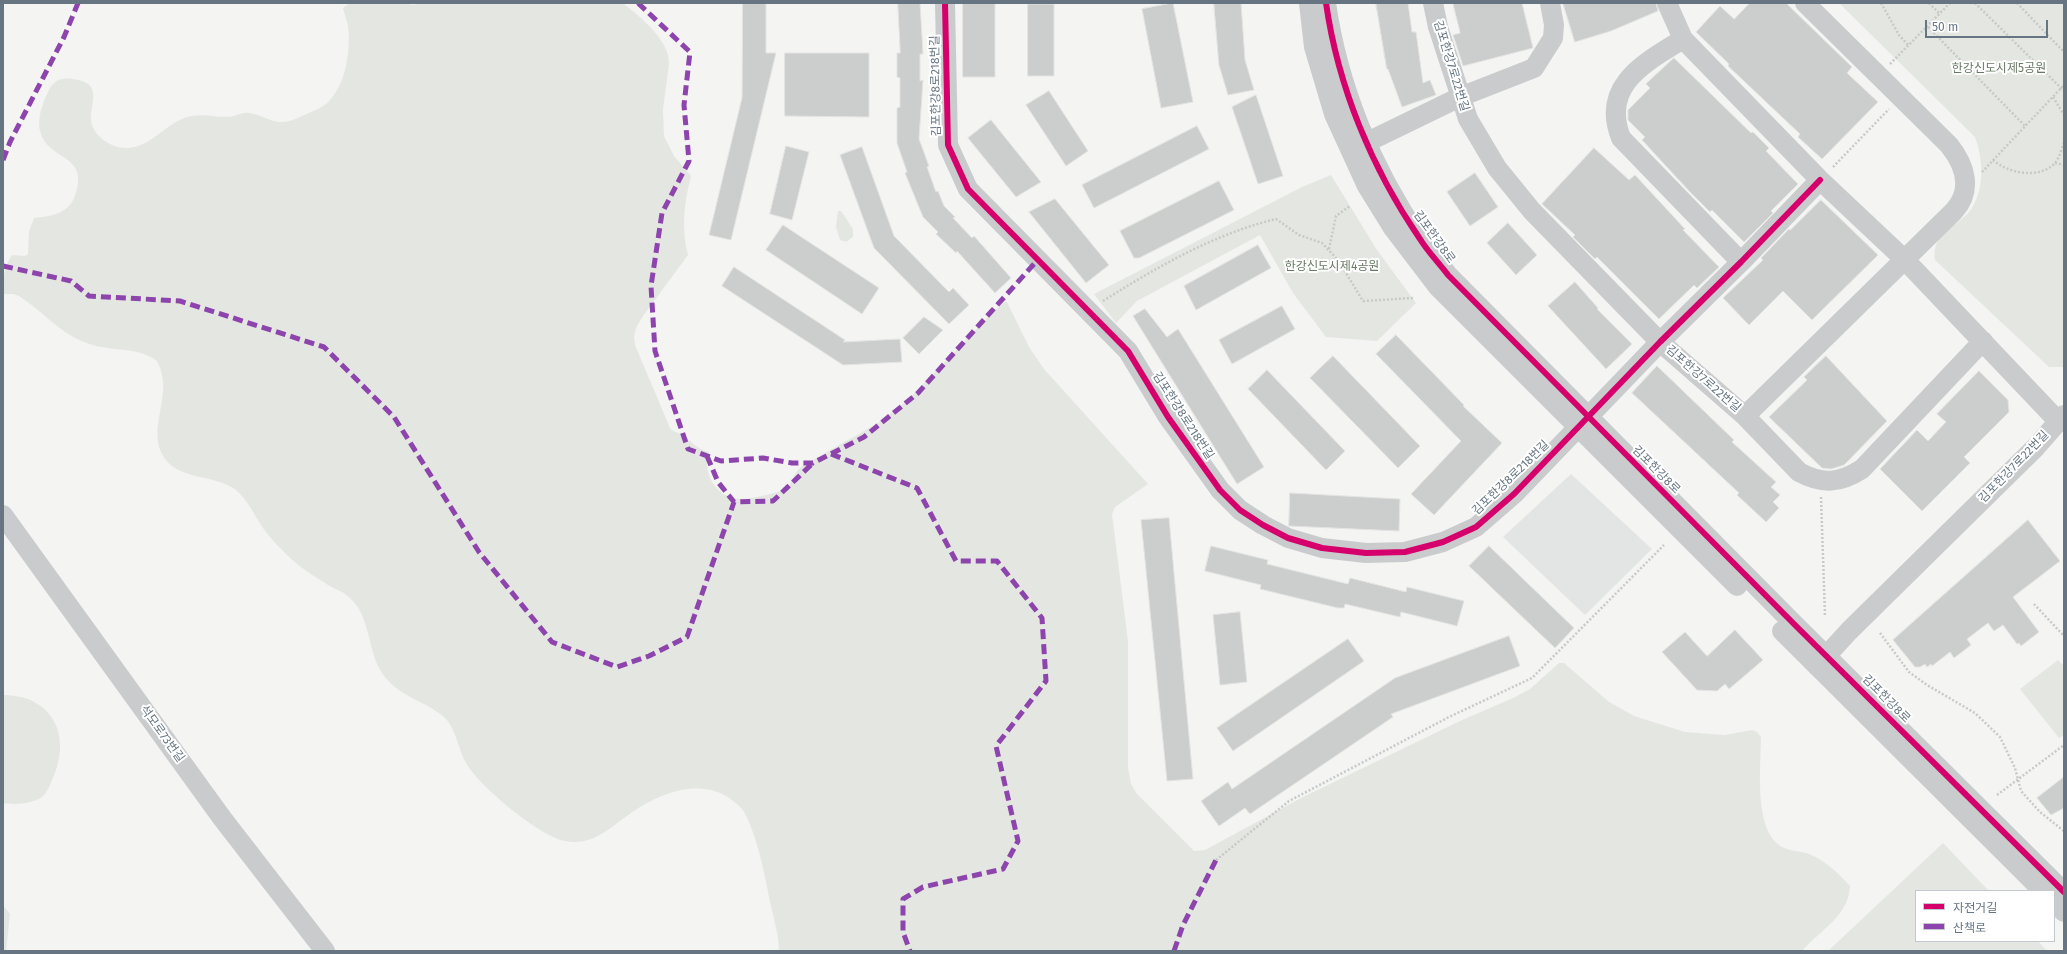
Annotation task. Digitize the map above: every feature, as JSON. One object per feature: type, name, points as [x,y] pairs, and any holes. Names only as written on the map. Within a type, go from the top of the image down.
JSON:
[{"type":"street","name":"김포한강8로218번길","points":[[945,3],[948,145],[968,189],[1039,263],[1128,351],[1168,417],[1220,490],[1245,513],[1288,538],[1322,548],[1366,552],[1404,552],[1443,542],[1476,527],[1514,494],[1660,342],[1741,262],[1826,174]]},
{"type":"street","name":"김포한강8로","points":[[1308,3],[1314,47],[1334,114],[1358,146]]},
{"type":"street","name":"김포한강8로","points":[[1326,3],[1339,62],[1353,109],[1358,146],[1367,186],[1393,228],[1438,287],[1583,422],[1821,661],[2042,890]]},
{"type":"street","name":"김포한강7로22번길","points":[[1433,3],[1460,97],[1468,119],[1497,168],[1532,211],[1660,342],[1745,416],[1799,472],[1810,478],[1821,481],[1848,478],[1862,469],[1983,340]]},
{"type":"street","points":[[1358,146],[1460,97],[1534,68],[1553,38],[1554,25],[1550,3]]},
{"type":"street","name":"김포한강7로22번길","points":[[1667,3],[1683,39],[1826,174],[1905,260],[2061,418],[2036,447],[1821,661]]},
{"type":"street","points":[[1745,416],[1959,206],[1965,183],[1965,171],[1960,158],[1949,145],[1805,3]]},
{"type":"street","points":[[1683,39],[1640,66],[1631,74],[1620,92],[1617,126],[1621,138],[1741,262]]},
{"type":"street","name":"석모로73번길","points":[[3,515],[222,818],[325,951]]},
{"type":"street","name":"김포한강8로","points":[[1821,661],[2064,892]]},
{"type":"street","points":[[2055,903],[2064,912]]},
{"type":"path","points":[[1881,3],[1898,35],[1908,45]]},
{"type":"path","points":[[1929,3],[1940,15]]},
{"type":"path","points":[[1886,68],[1940,15],[1950,3]]},
{"type":"path","points":[[1975,3],[2063,88],[1979,175]]},
{"type":"path","points":[[2017,3],[2064,52]]},
{"type":"path","points":[[1928,26],[2026,127]]},
{"type":"path","points":[[2053,97],[2064,115]]},
{"type":"path","points":[[1826,174],[1894,104]]},
{"type":"path","points":[[1994,160],[2002,168],[2018,173],[2042,170],[2055,163],[2064,142]]},
{"type":"path","points":[[2055,163],[2064,165]]},
{"type":"path","points":[[1329,250],[1336,216],[1350,206]]},
{"type":"path","points":[[1100,303],[1158,266],[1250,226],[1276,219],[1299,235],[1322,243],[1338,260],[1363,301],[1413,298]]},
{"type":"path","points":[[1821,481],[1825,616]]},
{"type":"path","points":[[1216,860],[1289,801],[1449,717],[1532,678],[1664,545]]},
{"type":"path","points":[[2034,604],[2064,635]]},
{"type":"path","points":[[1880,633],[1909,672],[1927,685],[1976,713],[2000,737],[2015,768],[2020,791],[2040,812],[2064,831]]},
{"type":"path","points":[[1997,795],[2064,745]]},
{"type":"shaded area","points":[[1571,474],[1652,549],[1585,615],[1503,537]]},
{"type":"green space","points":[[350,3],[402,3],[413,5],[421,3],[623,3],[653,30],[665,46],[669,64],[663,110],[664,136],[674,156],[691,176],[684,216],[688,255],[643,316],[636,328],[634,337],[635,345],[670,428],[684,436],[698,447],[709,452],[707,460],[709,476],[718,489],[724,494],[739,499],[746,499],[774,493],[787,488],[802,466],[878,423],[907,401],[990,315],[1003,303],[1007,302],[1029,347],[1044,369],[1148,484],[1115,507],[1112,514],[1128,641],[1128,767],[1131,784],[1137,794],[1194,851],[1205,850],[1301,798],[1460,721],[1513,698],[1530,689],[1559,663],[1564,663],[1609,702],[1634,716],[1685,732],[1725,735],[1752,730],[1757,732],[1761,737],[1760,780],[1766,827],[1773,839],[1782,847],[1806,853],[1819,859],[1830,866],[1850,886],[1845,906],[1832,922],[1802,951],[779,951],[764,870],[753,833],[742,809],[722,794],[709,790],[696,789],[670,793],[645,804],[592,839],[582,841],[572,842],[561,840],[537,828],[495,795],[473,773],[463,757],[451,727],[444,717],[428,706],[403,693],[388,681],[377,664],[362,614],[350,598],[307,571],[287,555],[268,535],[245,499],[236,490],[218,481],[187,474],[178,470],[163,456],[157,434],[163,386],[162,373],[157,361],[140,353],[103,347],[84,342],[67,333],[19,296],[13,294],[3,294],[4,279],[9,259],[12,255],[25,256],[28,254],[29,231],[34,218],[59,213],[68,207],[75,196],[78,182],[77,172],[67,159],[46,143],[41,134],[39,118],[42,107],[52,85],[61,79],[73,79],[83,81],[89,85],[92,89],[93,95],[91,114],[92,125],[104,141],[118,147],[129,148],[139,146],[181,119],[196,115],[229,117],[247,113],[279,122],[287,122],[315,111],[323,106],[330,100],[340,84],[344,75],[349,44],[348,26],[343,8]]},
{"type":"green space","name":"한강신도시제5공원","points":[[1839,3],[2064,3],[2064,367],[2049,367],[1935,260],[1937,243],[1947,231],[1972,208],[1979,191],[1981,182],[1981,164],[1975,137]]},
{"type":"green space","name":"한강신도시제4공원","points":[[1331,175],[1377,250],[1416,303],[1377,341],[1326,337],[1293,293],[1260,235],[1137,301],[1116,323],[1094,294],[1302,187]]},
{"type":"green space","points":[[838,211],[841,211],[853,229],[853,237],[846,242],[840,240],[836,227]]},
{"type":"green space","points":[[2058,660],[2064,666],[2064,735],[2059,738],[2020,689]]},
{"type":"green space","points":[[3,695],[33,701],[44,709],[52,718],[58,730],[60,743],[59,758],[55,773],[44,795],[28,803],[3,803]]},
{"type":"green space","points":[[1943,843],[1988,890],[1915,890],[1915,942],[2039,942],[2047,951],[1828,951]]},
{"type":"green space","points":[[3,905],[10,914],[6,951],[3,951]]},
{"type":"building","points":[[743,3],[766,3],[766,53],[776,53],[731,240],[709,235],[742,98]]},
{"type":"building","points":[[898,3],[920,3],[923,54],[920,54],[920,81],[923,80],[919,139],[929,166],[927,167],[936,192],[938,191],[944,206],[955,217],[953,218],[972,238],[974,236],[1011,278],[995,293],[957,251],[956,253],[936,234],[938,232],[923,217],[905,173],[907,172],[897,143],[897,108],[900,107],[900,78],[897,77],[897,53],[900,53]]},
{"type":"building","points":[[963,3],[995,3],[995,77],[963,77]]},
{"type":"building","points":[[1173,3],[1193,102],[1161,108],[1142,9]]},
{"type":"building","points":[[1214,3],[1241,3],[1245,60],[1254,90],[1228,95],[1219,65]]},
{"type":"building","points":[[1376,3],[1408,3],[1412,32],[1416,32],[1423,83],[1430,80],[1436,95],[1402,107],[1387,69]]},
{"type":"building","points":[[1453,3],[1522,3],[1533,48],[1463,66],[1453,35],[1460,33]]},
{"type":"building","points":[[1563,3],[1656,3],[1658,11],[1611,31],[1575,42]]},
{"type":"building","points":[[1750,3],[1786,3],[1852,67],[1847,73],[1878,102],[1822,159],[1798,137],[1800,134],[1728,66],[1729,64],[1696,32],[1720,6],[1734,19]]},
{"type":"building","points":[[1028,4],[1054,4],[1054,76],[1028,76]]},
{"type":"building","points":[[785,53],[869,53],[869,117],[785,116]]},
{"type":"building","points":[[1674,58],[1751,133],[1753,132],[1769,148],[1766,151],[1798,184],[1771,211],[1773,213],[1744,242],[1712,210],[1710,212],[1690,192],[1642,140],[1645,137],[1628,120],[1628,110],[1650,88],[1646,84]]},
{"type":"building","points":[[1049,91],[1088,151],[1066,166],[1026,105]]},
{"type":"building","points":[[1256,95],[1283,176],[1258,184],[1232,107]]},
{"type":"building","points":[[991,120],[1041,182],[1016,197],[968,138]]},
{"type":"building","points":[[1197,126],[1209,149],[1094,208],[1082,185]]},
{"type":"building","points":[[786,146],[809,152],[792,220],[770,214]]},
{"type":"building","points":[[862,147],[894,236],[949,292],[953,288],[969,305],[949,324],[874,248],[840,155]]},
{"type":"building","points":[[1594,148],[1629,180],[1635,175],[1685,229],[1683,230],[1719,267],[1697,288],[1694,285],[1659,319],[1597,257],[1595,259],[1573,237],[1575,235],[1542,204]]},
{"type":"building","points":[[1475,173],[1498,207],[1470,226],[1447,192]]},
{"type":"building","points":[[1219,181],[1234,210],[1139,258],[1134,258],[1120,231]]},
{"type":"building","points":[[1055,199],[1109,265],[1086,283],[1029,212]]},
{"type":"building","points":[[1821,200],[1878,255],[1812,320],[1783,291],[1749,325],[1723,298],[1763,260],[1761,258],[1789,229],[1790,230]]},
{"type":"building","points":[[1508,223],[1537,255],[1516,275],[1487,243]]},
{"type":"building","points":[[783,225],[879,288],[862,314],[766,250]]},
{"type":"building","points":[[1258,245],[1271,268],[1196,310],[1184,286]]},
{"type":"building","points":[[734,267],[845,340],[843,342],[900,339],[902,362],[843,365],[722,286]]},
{"type":"building","points":[[1575,282],[1598,308],[1597,309],[1632,344],[1606,369],[1548,306]]},
{"type":"building","points":[[1282,306],[1295,329],[1232,364],[1219,340]]},
{"type":"building","points":[[1145,309],[1167,337],[1178,329],[1264,467],[1237,484],[1133,316]]},
{"type":"building","points":[[924,317],[943,330],[919,354],[903,338]]},
{"type":"building","points":[[1396,335],[1464,405],[1463,406],[1502,443],[1434,515],[1411,494],[1461,441],[1376,354]]},
{"type":"building","points":[[1333,356],[1420,446],[1398,468],[1310,378]]},
{"type":"building","points":[[1826,356],[1887,421],[1844,465],[1831,469],[1822,468],[1769,417],[1807,380],[1804,377]]},
{"type":"building","points":[[1657,366],[1734,440],[1732,442],[1776,482],[1771,487],[1780,495],[1773,502],[1779,508],[1766,522],[1737,495],[1739,493],[1632,393]]},
{"type":"building","points":[[1267,370],[1345,451],[1326,470],[1248,389]]},
{"type":"building","points":[[1979,371],[2008,400],[2009,412],[1964,457],[1970,463],[1922,511],[1880,469],[1917,430],[1928,441],[1946,422],[1937,414]]},
{"type":"building","points":[[1290,493],[1400,499],[1399,531],[1289,526]]},
{"type":"building","points":[[1169,518],[1193,779],[1167,781],[1141,520]]},
{"type":"building","points":[[2028,520],[2060,561],[2013,597],[2039,632],[2021,646],[2019,643],[2017,644],[2003,625],[1994,631],[1988,623],[1967,639],[1971,645],[1954,658],[1950,652],[1932,666],[1931,664],[1927,667],[1925,664],[1920,667],[1915,667],[1893,640]]},
{"type":"building","points":[[1211,546],[1268,560],[1267,564],[1348,584],[1350,578],[1406,592],[1407,587],[1464,601],[1457,626],[1401,612],[1400,617],[1345,604],[1344,608],[1338,608],[1260,589],[1261,585],[1205,571]]},
{"type":"building","points":[[1489,546],[1574,628],[1555,648],[1469,566]]},
{"type":"building","points":[[1240,612],[1247,682],[1220,685],[1213,615]]},
{"type":"building","points":[[1735,630],[1763,660],[1729,689],[1725,684],[1717,691],[1697,690],[1662,652],[1685,632],[1707,656]]},
{"type":"building","points":[[1509,636],[1520,666],[1391,714],[1393,717],[1250,814],[1245,808],[1219,826],[1201,801],[1228,782],[1232,789],[1395,678]]},
{"type":"building","points":[[1348,639],[1364,661],[1233,751],[1217,728]]},
{"type":"building","points":[[2064,777],[2064,808],[2051,815],[2037,798]]},
{"type":"marked path","points":[[3,160],[10,142],[64,37],[78,3]]},
{"type":"marked path","points":[[638,3],[690,52],[684,105],[689,161],[662,213],[651,286],[655,351],[688,449],[721,461],[763,458],[792,463],[813,463],[864,437],[918,393],[1034,264]]},
{"type":"marked path","points":[[3,266],[71,281],[89,296],[180,301],[324,347],[394,417],[479,552],[552,642],[617,667],[649,656],[687,637],[734,502],[773,501],[813,463]]},
{"type":"marked path","points":[[831,454],[917,488],[956,561],[997,561],[1042,618],[1046,681],[996,746],[1018,841],[1003,869],[923,887],[903,899],[903,932],[910,951]]},
{"type":"marked path","points":[[707,456],[718,482],[734,502]]},
{"type":"marked path","points":[[1174,951],[1183,925],[1216,860]]},
{"type":"cycle path","points":[[945,3],[948,145],[968,189],[1128,351],[1168,417],[1220,490],[1240,510],[1263,525],[1288,538],[1322,548],[1366,553],[1405,552],[1443,542],[1476,527],[1514,494],[1660,342],[1741,262],[1820,180]]},
{"type":"cycle path","points":[[1326,3],[1339,65],[1348,96],[1372,156],[1403,212],[1423,244],[1448,275],[1795,625],[2064,892]]}]
